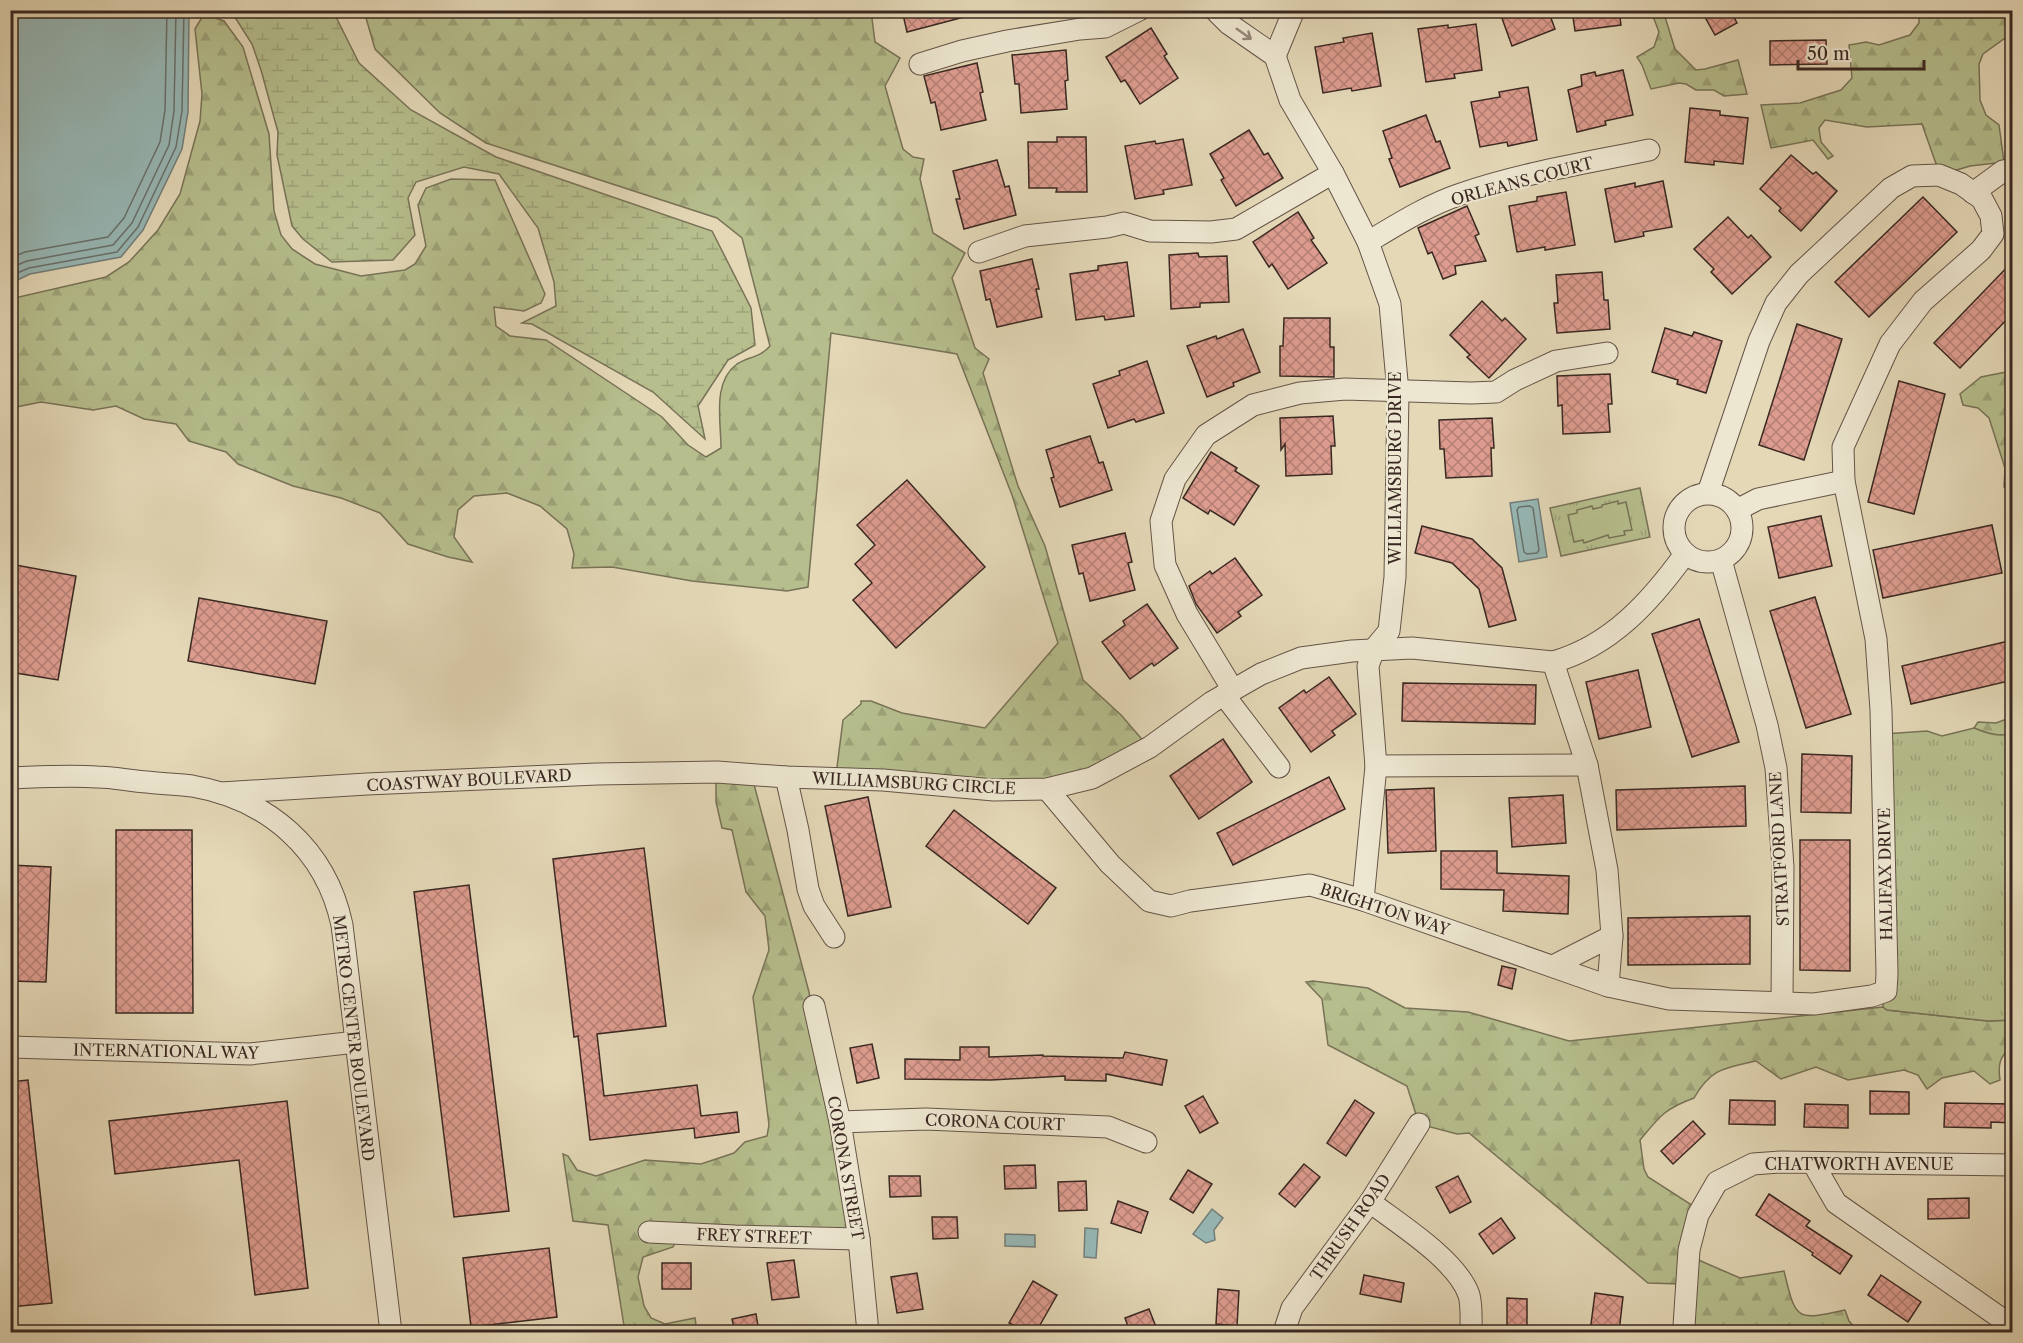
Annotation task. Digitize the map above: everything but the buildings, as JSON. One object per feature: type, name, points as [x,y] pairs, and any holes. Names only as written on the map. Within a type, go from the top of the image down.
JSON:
[{"type":"street","points":[[920,64],[962,51],[996,44],[1080,29],[1105,27],[1139,10]]},
{"type":"street","points":[[1215,10],[1229,24],[1275,56],[1294,10]]},
{"type":"street","name":"WILLIAMSBURG DRIVE","points":[[1275,56],[1290,100],[1333,173],[1368,242],[1390,304],[1398,392],[1395,577],[1389,631],[1374,650]]},
{"type":"street","name":"ORLEANS COURT","points":[[1368,242],[1413,215],[1460,194],[1553,169],[1649,150]]},
{"type":"street","points":[[1973,193],[2003,171],[2013,170]]},
{"type":"street","points":[[979,252],[1025,236],[1124,223],[1150,231],[1211,232],[1236,229],[1333,173]]},
{"type":"street","points":[[1708,493],[1758,341],[1776,303],[1799,274],[1891,188],[1912,176],[1939,175],[1961,184],[1982,199],[1991,216],[1993,234],[1982,250],[1923,301],[1890,344],[1843,447],[1844,481],[1758,499],[1737,510]]},
{"type":"street","points":[[1279,768],[1228,692],[1186,614],[1165,565],[1161,521],[1175,479],[1206,435],[1253,405],[1300,393],[1345,389],[1398,392],[1496,392],[1515,380],[1556,361],[1607,353]]},
{"type":"street","name":"HALIFAX DRIVE","points":[[1608,986],[1669,999],[1814,1004],[1872,996],[1886,991],[1881,710],[1876,639],[1844,481]]},
{"type":"street","points":[[1708,493],[1725,498],[1737,510],[1742,524],[1741,539],[1733,552],[1721,560],[1702,562],[1685,555],[1674,537],[1675,515],[1688,499],[1708,493]]},
{"type":"street","name":"WILLIAMSBURG CIRCLE","points":[[717,771],[786,777],[883,780],[994,790],[1047,789],[1092,778],[1150,747],[1228,692],[1261,674],[1301,658],[1412,648],[1553,662],[1567,658],[1599,641],[1627,622],[1665,582],[1685,555]]},
{"type":"street","name":"STRATFORD LANE","points":[[1721,560],[1767,725],[1776,768],[1783,867],[1782,1002]]},
{"type":"street","points":[[1363,900],[1377,766],[1368,666],[1374,650]]},
{"type":"street","points":[[1553,662],[1587,765],[1607,870],[1612,936],[1608,986]]},
{"type":"street","points":[[1377,766],[1587,765]]},
{"type":"street","name":"COASTWAY BOULEVARD","points":[[221,793],[366,784],[717,771]]},
{"type":"street","name":"METRO CENTER BOULEVARD","points":[[10,778],[97,777],[192,786],[221,793],[258,808],[284,826],[296,836],[324,875],[341,920],[391,1332]]},
{"type":"street","name":"WILLIAMSBURG CIRCLE","points":[[786,777],[808,889],[814,906],[834,937]]},
{"type":"street","name":"BRIGHTON WAY","points":[[1047,789],[1110,864],[1149,901],[1171,906],[1190,901],[1310,885],[1363,900],[1608,986]]},
{"type":"street","points":[[1553,966],[1612,936]]},
{"type":"street","name":"CORONA STREET","points":[[814,1006],[840,1122],[859,1239],[868,1332]]},
{"type":"street","name":"INTERNATIONAL WAY","points":[[10,1047],[250,1054],[356,1042]]},
{"type":"street","name":"CORONA COURT","points":[[840,1122],[926,1119],[1108,1127],[1146,1142]]},
{"type":"street","name":"THRUSH ROAD","points":[[1284,1332],[1292,1308],[1370,1202],[1419,1124]]},
{"type":"street","name":"CHATWORTH AVENUE","points":[[1684,1326],[1689,1250],[1698,1215],[1717,1182],[1753,1164],[1781,1162],[2013,1165]]},
{"type":"street","points":[[1813,1163],[1836,1203],[2013,1326]]},
{"type":"street","points":[[1370,1202],[1429,1246],[1462,1281],[1470,1297],[1471,1332]]},
{"type":"street","name":"FREY STREET","points":[[649,1232],[859,1239]]},
{"type":"green space","points":[[231,11],[333,11],[359,63],[411,110],[496,157],[712,231],[751,308],[755,345],[728,360],[698,406],[705,439],[653,392],[532,324],[522,323],[556,306],[554,282],[538,228],[499,174],[464,167],[416,182],[408,198],[415,235],[393,260],[332,262],[303,239],[292,226],[277,155],[278,132],[261,70],[252,44]]},
{"type":"green space","points":[[364,11],[871,11],[875,42],[900,58],[885,86],[903,149],[913,157],[924,159],[920,179],[933,233],[965,253],[952,278],[975,348],[989,359],[983,373],[1018,486],[1045,546],[1083,680],[1121,715],[1146,744],[1059,786],[836,775],[843,720],[861,704],[861,701],[871,701],[902,713],[985,728],[1058,643],[1012,495],[957,354],[831,333],[808,587],[787,591],[692,581],[612,567],[572,568],[574,554],[567,529],[540,506],[507,493],[474,496],[458,510],[454,537],[472,562],[448,557],[408,544],[380,513],[341,498],[293,486],[238,464],[226,452],[189,441],[176,424],[144,419],[116,406],[93,410],[41,402],[11,408],[10,299],[106,277],[129,262],[158,230],[180,194],[200,121],[202,94],[195,29],[204,14],[224,21],[243,47],[269,134],[274,211],[281,235],[292,249],[315,264],[361,276],[405,270],[415,264],[426,246],[418,205],[426,188],[451,179],[495,180],[545,294],[541,303],[524,311],[494,307],[496,326],[510,336],[546,340],[662,417],[688,445],[706,457],[721,448],[719,414],[724,381],[737,364],[763,352],[770,346],[742,238],[717,218],[486,143],[440,113],[375,49]]},
{"type":"green space","points":[[1651,11],[1665,11],[1675,49],[1696,70],[1738,60],[1747,94],[1724,96],[1714,90],[1696,90],[1679,83],[1651,89],[1637,57],[1654,47],[1659,32]]},
{"type":"green space","points":[[1919,11],[2012,11],[2012,33],[1983,54],[1979,64],[1980,100],[1986,115],[1999,125],[2004,162],[1970,166],[1940,175],[1922,124],[1867,127],[1825,120],[1819,128],[1821,142],[1833,156],[1828,159],[1813,140],[1771,148],[1761,105],[1800,103],[1841,90],[1852,78],[1849,45],[1866,42],[1879,45],[1910,35],[1919,23]]},
{"type":"green space","points":[[2012,367],[2012,493],[2004,487],[2005,468],[1989,418],[1978,408],[1963,405],[1960,394],[1981,377],[2006,372]]},
{"type":"green space","points":[[1640,488],[1650,537],[1561,556],[1550,508]]},
{"type":"green space","points":[[1618,501],[1618,504],[1626,502],[1632,530],[1624,531],[1625,535],[1609,538],[1608,535],[1584,543],[1583,540],[1574,542],[1568,515],[1577,513],[1577,510],[1592,506],[1593,509]]},
{"type":"green space","points":[[2012,717],[2012,733],[1993,734],[1974,728],[1978,722],[1996,723]]},
{"type":"green space","points":[[1974,728],[1998,735],[2012,733],[2012,1020],[1988,1021],[1887,1010],[1883,1007],[1884,734],[1927,731],[1942,736]]},
{"type":"green space","points":[[716,773],[751,773],[809,992],[856,1236],[679,1236],[673,1247],[643,1257],[638,1277],[644,1306],[651,1318],[665,1324],[695,1318],[697,1332],[625,1332],[608,1225],[573,1221],[563,1154],[568,1156],[577,1170],[596,1176],[645,1160],[701,1164],[734,1153],[745,1142],[767,1136],[769,1125],[753,997],[769,950],[765,916],[746,892],[732,830],[722,828],[716,802]]},
{"type":"green space","points":[[1306,982],[1368,988],[1405,1008],[1468,1012],[1569,1041],[1883,1007],[1887,1010],[1988,1021],[2012,1020],[2012,1048],[2004,1054],[2000,1061],[2000,1080],[1990,1084],[1974,1071],[1942,1078],[1927,1089],[1918,1075],[1904,1070],[1848,1080],[1816,1067],[1781,1079],[1756,1061],[1720,1071],[1706,1081],[1694,1098],[1663,1114],[1640,1140],[1644,1169],[1648,1177],[1698,1209],[1687,1255],[1740,1278],[1784,1271],[1795,1308],[1800,1313],[1816,1315],[1845,1310],[1849,1321],[1859,1332],[1684,1332],[1681,1284],[1648,1283],[1469,1133],[1457,1134],[1419,1124],[1407,1086],[1328,1045],[1322,999]]},
{"type":"water","points":[[189,10],[188,112],[182,149],[143,230],[121,257],[30,274],[11,283],[11,11]]},
{"type":"water","points":[[1538,499],[1547,557],[1519,562],[1510,503]]},
{"type":"water","points":[[1212,1209],[1223,1218],[1214,1230],[1215,1240],[1206,1243],[1193,1234]]},
{"type":"water","points":[[1085,1228],[1098,1229],[1096,1258],[1084,1257]]},
{"type":"water","points":[[1005,1234],[1035,1235],[1035,1247],[1005,1246]]}]
